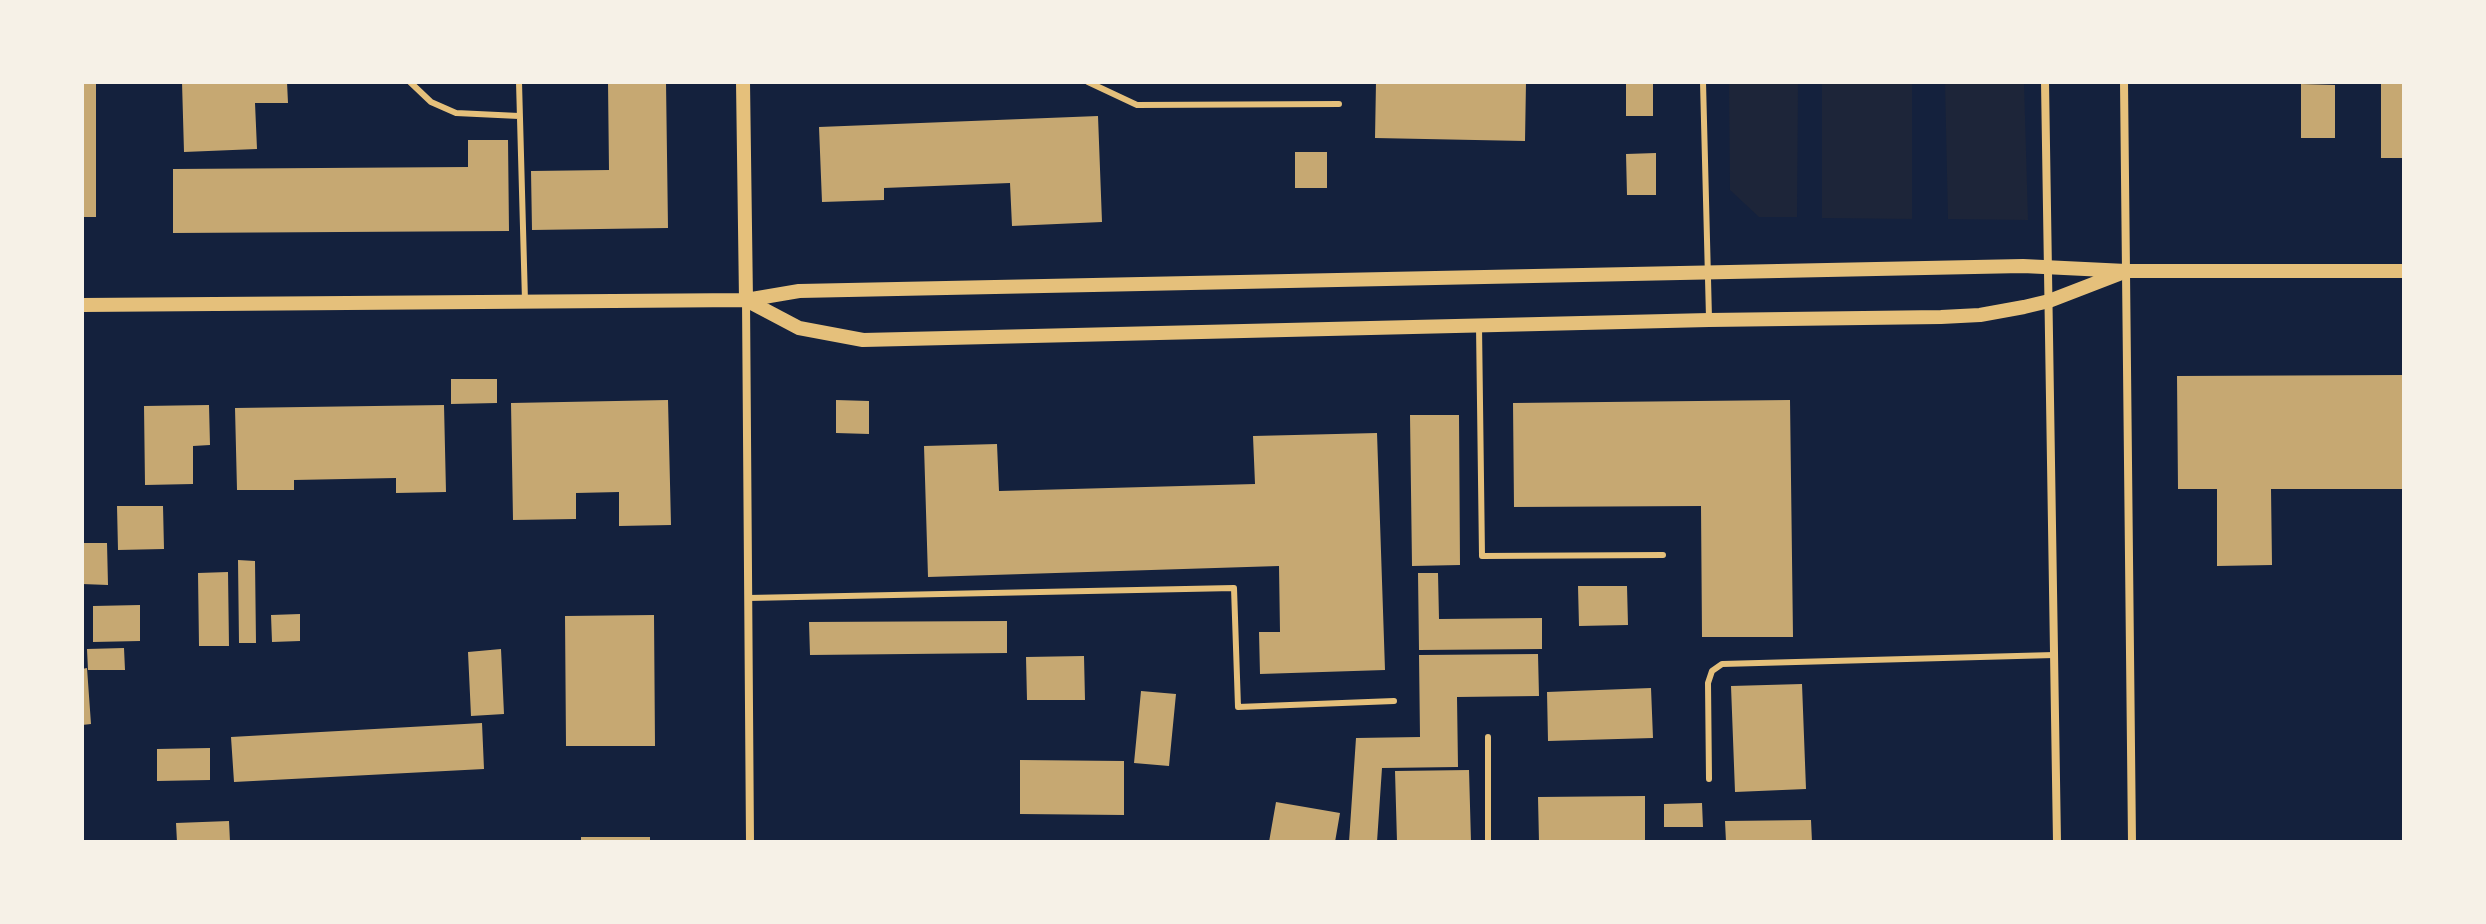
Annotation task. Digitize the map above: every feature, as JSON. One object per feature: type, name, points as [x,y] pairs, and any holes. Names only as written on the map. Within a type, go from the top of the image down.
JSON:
[{"type":"street","points":[[743,82],[750,842]]},
{"type":"street","points":[[2045,82],[2057,842]]},
{"type":"street","points":[[2124,82],[2132,842]]},
{"type":"street","points":[[82,305],[746,300],[799,291],[2023,266],[2126,271],[2404,271]]},
{"type":"street","points":[[746,300],[799,328],[863,340],[1980,315],[2049,301],[2126,271]]},
{"type":"lane","points":[[410,82],[431,102],[456,113],[519,116]]},
{"type":"lane","points":[[519,82],[525,301]]},
{"type":"lane","points":[[1088,82],[1137,105],[1339,104]]},
{"type":"lane","points":[[1703,82],[1709,320]]},
{"type":"lane","points":[[1479,326],[1482,556],[1663,555]]},
{"type":"lane","points":[[748,598],[1234,588],[1238,707],[1394,701]]},
{"type":"lane","points":[[1709,779],[1708,683],[1712,671],[1722,664],[2054,655]]},
{"type":"lane","points":[[1488,737],[1488,842]]},
{"type":"shaded area","points":[[1729,82],[1798,82],[1797,217],[1759,217],[1730,190]]},
{"type":"shaded area","points":[[1822,82],[1912,82],[1912,219],[1822,218]]},
{"type":"shaded area","points":[[1945,82],[2024,82],[2028,220],[1948,219]]},
{"type":"building","points":[[82,82],[96,82],[96,217],[82,217]]},
{"type":"building","points":[[182,82],[287,82],[288,103],[255,103],[257,149],[184,152]]},
{"type":"building","points":[[608,82],[666,82],[668,228],[532,230],[531,171],[609,170]]},
{"type":"building","points":[[1376,82],[1526,82],[1525,141],[1375,138]]},
{"type":"building","points":[[1626,82],[1653,82],[1653,116],[1626,116]]},
{"type":"building","points":[[2381,83],[2404,83],[2404,158],[2381,158]]},
{"type":"building","points":[[2301,84],[2335,85],[2335,138],[2301,138]]},
{"type":"building","points":[[1098,116],[1102,222],[1012,226],[1010,183],[884,188],[884,200],[822,202],[819,127]]},
{"type":"building","points":[[468,140],[508,140],[509,231],[173,233],[173,169],[468,167]]},
{"type":"building","points":[[1295,152],[1327,152],[1327,188],[1295,188]]},
{"type":"building","points":[[1656,153],[1656,195],[1627,195],[1626,154]]},
{"type":"building","points":[[2404,375],[2404,489],[2271,489],[2272,565],[2217,566],[2217,489],[2178,489],[2177,376]]},
{"type":"building","points":[[451,379],[497,379],[497,403],[451,404]]},
{"type":"building","points":[[668,400],[671,525],[619,526],[619,492],[576,493],[576,519],[513,520],[511,403]]},
{"type":"building","points":[[836,400],[869,401],[869,434],[836,433]]},
{"type":"building","points":[[1790,400],[1793,637],[1702,637],[1701,506],[1514,507],[1513,403]]},
{"type":"building","points":[[209,405],[210,445],[193,446],[193,484],[145,485],[144,406]]},
{"type":"building","points":[[444,405],[446,492],[396,493],[396,478],[294,480],[294,490],[237,490],[235,408]]},
{"type":"building","points":[[1410,415],[1459,415],[1460,565],[1412,566]]},
{"type":"building","points":[[1377,433],[1385,670],[1260,674],[1259,632],[1280,632],[1279,566],[928,577],[924,446],[997,444],[999,491],[1255,484],[1253,436]]},
{"type":"building","points":[[117,506],[163,506],[164,549],[118,550]]},
{"type":"building","points":[[82,543],[107,543],[108,585],[82,584]]},
{"type":"building","points":[[238,560],[255,561],[256,643],[239,643]]},
{"type":"building","points":[[228,572],[229,646],[199,646],[198,573]]},
{"type":"building","points":[[1418,573],[1438,573],[1439,619],[1542,618],[1542,649],[1419,650]]},
{"type":"building","points":[[1578,586],[1627,586],[1628,625],[1579,626]]},
{"type":"building","points":[[140,605],[140,641],[93,642],[93,606]]},
{"type":"building","points":[[300,614],[300,641],[272,642],[271,615]]},
{"type":"building","points":[[654,615],[655,746],[566,746],[565,616]]},
{"type":"building","points":[[1007,621],[1007,653],[810,655],[809,622]]},
{"type":"building","points":[[124,648],[125,670],[88,670],[87,649]]},
{"type":"building","points":[[501,649],[504,714],[471,716],[468,652]]},
{"type":"building","points":[[1538,654],[1539,696],[1457,697],[1458,767],[1382,768],[1377,842],[1349,842],[1356,738],[1420,737],[1419,655]]},
{"type":"building","points":[[1084,656],[1085,700],[1027,700],[1026,657]]},
{"type":"building","points":[[87,668],[91,724],[82,725],[82,669]]},
{"type":"building","points":[[1802,684],[1806,789],[1735,792],[1731,686]]},
{"type":"building","points":[[1651,688],[1653,738],[1548,741],[1547,692]]},
{"type":"building","points":[[1141,691],[1176,694],[1169,766],[1134,763]]},
{"type":"building","points":[[482,723],[484,769],[234,782],[231,737]]},
{"type":"building","points":[[210,748],[210,780],[157,781],[157,749]]},
{"type":"building","points":[[1020,760],[1124,761],[1124,815],[1020,814]]},
{"type":"building","points":[[1469,770],[1471,842],[1397,842],[1395,771]]},
{"type":"building","points":[[1645,796],[1645,842],[1539,842],[1538,797]]},
{"type":"building","points":[[1276,802],[1340,813],[1335,842],[1269,842]]},
{"type":"building","points":[[1702,803],[1703,827],[1664,827],[1664,804]]},
{"type":"building","points":[[1811,820],[1812,842],[1726,842],[1725,821]]},
{"type":"building","points":[[229,821],[230,842],[177,842],[176,823]]},
{"type":"building","points":[[581,837],[650,837],[650,842],[581,842]]}]
